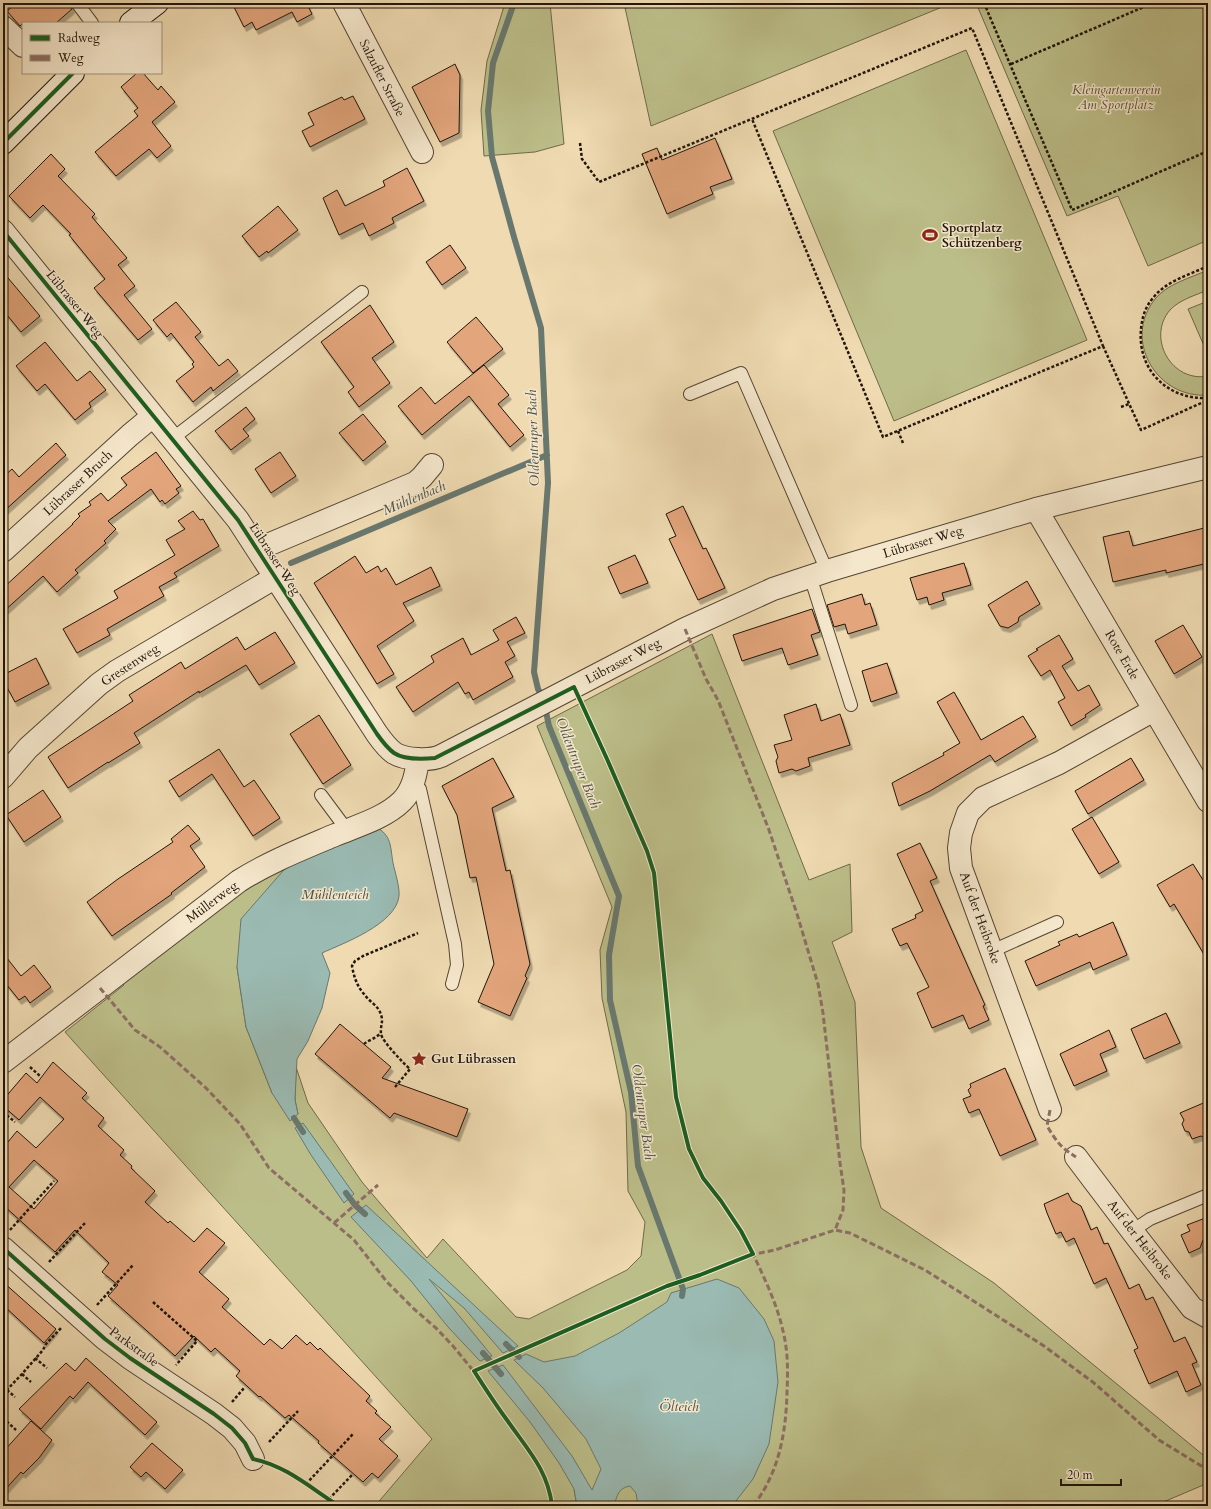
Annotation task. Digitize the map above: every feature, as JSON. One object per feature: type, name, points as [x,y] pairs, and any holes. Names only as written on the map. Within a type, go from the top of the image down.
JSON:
[{"type":"street","name":"Salzufler Straße","points":[[344,3],[422,152]]},
{"type":"street","points":[[132,22],[151,5]]},
{"type":"street","points":[[3,27],[22,45]]},
{"type":"street","points":[[3,143],[62,76]]},
{"type":"street","name":"Lübrasser Weg","points":[[3,231],[234,515],[258,549],[377,734],[396,754],[418,759],[435,758],[685,629],[769,591],[818,574],[1036,509],[1208,467]]},
{"type":"street","name":"Lübrasser Bruch","points":[[3,551],[130,435],[153,416]]},
{"type":"street","points":[[258,549],[415,483],[432,465]]},
{"type":"street","name":"Rote Erde","points":[[1036,509],[1208,802]]},
{"type":"street","name":"Grestenweg","points":[[3,777],[28,748],[99,684],[117,671],[276,577]]},
{"type":"street","name":"Auf der Heibroke","points":[[1050,1110],[962,868],[959,848],[961,833],[968,813],[983,798],[1059,763],[1154,710]]},
{"type":"street","name":"Müllerweg","points":[[3,1062],[239,881],[267,864],[378,817],[393,808],[408,794],[418,759]]},
{"type":"street","name":"Auf der Heibroke","points":[[1076,1157],[1192,1308],[1208,1317]]},
{"type":"street","name":"Parkstraße","points":[[6,1240],[36,1278],[79,1317],[130,1358],[232,1428],[245,1443],[253,1459]]},
{"type":"lane","points":[[77,3],[91,22]]},
{"type":"lane","points":[[172,439],[362,292]]},
{"type":"lane","points":[[690,394],[741,373],[818,574],[851,705]]},
{"type":"lane","points":[[412,784],[420,789],[455,944],[457,965],[452,984]]},
{"type":"lane","points":[[322,795],[347,830]]},
{"type":"lane","points":[[992,951],[1057,922]]},
{"type":"lane","points":[[1132,1231],[1150,1220],[1208,1195]]},
{"type":"path","points":[[984,3],[1072,210],[1208,151]]},
{"type":"path","points":[[1011,64],[1153,3]]},
{"type":"path","points":[[580,143],[582,159],[599,182],[972,28],[1103,346],[1141,430],[1208,399]]},
{"type":"path","points":[[752,119],[883,437],[1103,346]]},
{"type":"path","points":[[1208,266],[1166,286],[1152,299],[1143,315],[1140,337],[1142,353],[1152,374],[1158,380],[1171,390],[1181,394],[1208,399]]},
{"type":"path","points":[[1122,407],[1129,404]]},
{"type":"path","points":[[898,431],[903,443]]},
{"type":"path","points":[[395,1087],[410,1069],[398,1059],[382,1038],[382,1018],[378,1008],[359,987],[355,980],[352,966],[355,961],[362,956],[418,933]]},
{"type":"path","points":[[364,1044],[370,1039],[378,1037],[381,1033]]},
{"type":"path","points":[[3,1112],[15,1122]]},
{"type":"path","points":[[6,1240],[54,1181]]},
{"type":"path","points":[[36,1278],[85,1223]]},
{"type":"path","points":[[3,1394],[36,1358],[133,1265]]},
{"type":"path","points":[[153,1302],[197,1342],[162,1380]]},
{"type":"path","points":[[36,1358],[47,1368]]},
{"type":"path","points":[[22,1374],[31,1382]]},
{"type":"path","points":[[7,1390],[15,1397]]},
{"type":"path","points":[[253,1459],[298,1411]]},
{"type":"path","points":[[3,1418],[16,1430]]},
{"type":"path","points":[[306,1484],[353,1434]]},
{"type":"path","points":[[253,1459],[264,1461],[277,1467],[339,1506]]},
{"type":"path","points":[[329,1499],[352,1475]]},
{"type":"green space","points":[[505,3],[550,3],[564,144],[535,152],[484,156],[481,110],[487,61]]},
{"type":"green space","points":[[624,3],[952,3],[651,126]]},
{"type":"green space","name":"Kleingartenverein Am Sportplatz","points":[[976,3],[1208,3],[1208,240],[1148,266],[1118,196],[1067,216]]},
{"type":"green space","name":"Sportplatz Schützenberg","points":[[966,50],[1087,340],[894,421],[773,131]]},
{"type":"green space","points":[[1208,270],[1208,290],[1188,298],[1174,306],[1163,321],[1161,333],[1162,345],[1166,356],[1174,366],[1184,373],[1195,376],[1208,376],[1208,395],[1190,394],[1174,387],[1160,377],[1150,364],[1144,348],[1142,332],[1146,315],[1155,299],[1160,294],[1172,285]]},
{"type":"green space","points":[[1208,301],[1208,355],[1188,309]]},
{"type":"green space","points":[[712,634],[809,880],[850,864],[852,932],[832,942],[855,1002],[861,1147],[881,1208],[994,1283],[1208,1459],[1208,1483],[1154,1506],[586,1506],[574,1490],[577,1506],[375,1506],[432,1439],[65,1032],[124,985],[119,978],[250,885],[289,864],[237,967],[246,1027],[272,1093],[298,1114],[295,1100],[296,1067],[308,1103],[362,1182],[427,1258],[443,1239],[516,1317],[529,1319],[627,1270],[641,1256],[645,1222],[628,1191],[626,1112],[602,998],[600,950],[612,907],[537,726]]},
{"type":"water","name":"Mühlenteich","points":[[375,826],[385,833],[389,842],[398,884],[399,896],[396,906],[379,924],[355,938],[322,953],[330,973],[322,1008],[308,1041],[297,1059],[295,1100],[298,1114],[290,1121],[272,1093],[246,1027],[237,967],[241,919],[289,864]]},
{"type":"water","points":[[303,1123],[354,1194],[344,1203],[311,1155],[295,1128]]},
{"type":"water","points":[[366,1205],[518,1346],[503,1353],[464,1308],[429,1279],[492,1356],[480,1361],[448,1327],[411,1281],[351,1217]]},
{"type":"water","name":"Ölteich","points":[[717,1279],[739,1288],[764,1319],[774,1341],[778,1382],[769,1444],[753,1479],[732,1506],[638,1506],[636,1493],[630,1486],[620,1491],[614,1506],[577,1506],[574,1489],[559,1463],[530,1422],[488,1371],[503,1365],[572,1456],[592,1490],[601,1469],[586,1439],[543,1388],[514,1360],[526,1354],[544,1362],[575,1356],[619,1333],[667,1302],[671,1293]]},
{"type":"building","points":[[17,3],[70,3],[72,9],[57,22],[22,22],[20,26],[7,11]]},
{"type":"building","points":[[232,3],[310,3],[307,4],[312,14],[297,22],[292,12],[256,30],[252,22],[244,27]]},
{"type":"building","points":[[455,64],[460,75],[459,133],[440,142],[412,87]]},
{"type":"building","points":[[136,74],[144,74],[158,90],[161,86],[175,102],[152,122],[171,146],[157,158],[149,149],[116,176],[95,152],[138,116],[134,111],[138,108],[121,87]]},
{"type":"building","points":[[353,96],[365,119],[310,147],[302,131],[314,125],[308,113],[342,97],[344,100]]},
{"type":"building","points":[[715,138],[732,179],[710,187],[713,194],[667,214],[642,154],[657,148],[662,160]]},
{"type":"building","points":[[51,154],[65,169],[58,176],[95,214],[92,217],[127,258],[118,265],[135,286],[124,295],[152,329],[138,340],[94,288],[105,279],[69,235],[71,234],[43,205],[30,218],[9,196]]},
{"type":"building","points":[[407,168],[424,201],[392,218],[394,223],[369,236],[363,223],[339,235],[323,198],[337,190],[345,206],[385,186],[383,181]]},
{"type":"building","points":[[278,206],[298,230],[268,253],[267,251],[259,257],[242,236]]},
{"type":"building","points":[[450,245],[466,268],[442,285],[426,262]]},
{"type":"building","points":[[3,272],[40,316],[21,332],[3,310]]},
{"type":"building","points":[[176,302],[201,332],[195,337],[219,366],[228,359],[238,371],[213,391],[211,387],[193,402],[176,381],[194,367],[192,364],[194,362],[171,333],[167,337],[153,320]]},
{"type":"building","points":[[370,305],[394,342],[372,358],[390,383],[359,407],[348,392],[354,387],[321,342]]},
{"type":"building","points":[[476,317],[503,349],[473,373],[447,342]]},
{"type":"building","points":[[45,342],[77,381],[90,371],[106,390],[89,403],[91,407],[75,420],[45,384],[37,391],[16,366]]},
{"type":"building","points":[[484,365],[509,395],[498,404],[524,435],[510,447],[469,396],[422,435],[398,406],[421,387],[435,404]]},
{"type":"building","points":[[246,407],[255,419],[243,429],[249,436],[231,450],[215,431]]},
{"type":"building","points":[[363,414],[386,442],[363,461],[339,433]]},
{"type":"building","points":[[56,443],[66,455],[3,512],[3,477],[12,469],[19,477]]},
{"type":"building","points":[[156,452],[181,486],[176,489],[179,493],[165,504],[162,500],[160,502],[151,489],[108,521],[116,529],[104,541],[106,543],[75,570],[78,573],[57,592],[43,576],[3,612],[3,588],[73,524],[80,516],[78,514],[91,505],[89,502],[101,493],[108,501],[127,485],[121,478]]},
{"type":"building","points":[[280,452],[296,476],[271,493],[255,469]]},
{"type":"building","points":[[683,506],[703,549],[706,548],[725,588],[698,600],[669,539],[676,536],[666,514]]},
{"type":"building","points":[[193,511],[200,520],[203,519],[219,546],[174,573],[177,577],[159,587],[164,596],[107,629],[110,635],[77,653],[63,629],[118,598],[114,591],[175,555],[166,540],[185,529],[178,521]]},
{"type":"building","points":[[1208,527],[1208,563],[1166,573],[1166,570],[1113,582],[1103,537],[1129,531],[1133,546]]},
{"type":"building","points":[[635,555],[648,583],[620,594],[608,567]]},
{"type":"building","points":[[355,556],[366,573],[378,566],[381,572],[386,568],[396,585],[431,567],[440,586],[403,603],[414,621],[377,646],[394,674],[377,684],[314,583]]},
{"type":"building","points":[[964,563],[971,585],[942,593],[944,600],[929,605],[927,597],[917,600],[910,578]]},
{"type":"building","points":[[1027,581],[1040,604],[1019,617],[1018,622],[1008,628],[1000,626],[988,605]]},
{"type":"building","points":[[862,594],[865,605],[870,603],[877,625],[848,634],[845,624],[834,627],[827,605]]},
{"type":"building","points":[[812,609],[820,632],[811,635],[818,655],[788,665],[782,648],[742,661],[733,635]]},
{"type":"building","points":[[516,617],[525,633],[507,642],[515,656],[505,662],[513,677],[473,700],[469,692],[465,694],[458,682],[413,712],[396,687],[434,662],[431,656],[463,638],[471,655],[499,640],[493,630]]},
{"type":"building","points":[[1183,625],[1202,657],[1174,674],[1155,641]]},
{"type":"building","points":[[275,632],[295,663],[259,685],[246,665],[199,693],[199,691],[134,733],[140,743],[68,788],[48,757],[133,701],[129,695],[181,662],[185,669],[237,637],[245,650]]},
{"type":"building","points":[[1059,635],[1073,659],[1062,666],[1078,691],[1089,685],[1100,705],[1085,715],[1086,717],[1071,726],[1058,702],[1065,698],[1050,670],[1041,676],[1028,656],[1038,650],[1036,649]]},
{"type":"building","points":[[36,658],[49,684],[15,702],[3,680],[3,675]]},
{"type":"building","points":[[887,663],[897,693],[871,702],[862,671]]},
{"type":"building","points":[[954,692],[981,740],[1023,716],[1036,737],[995,762],[990,755],[930,791],[899,806],[892,783],[944,755],[943,753],[960,743],[937,702]]},
{"type":"building","points":[[816,704],[821,721],[840,714],[850,745],[808,758],[810,766],[796,771],[792,769],[779,773],[776,761],[778,757],[774,745],[792,740],[784,715]]},
{"type":"building","points":[[319,715],[351,765],[323,784],[290,734]]},
{"type":"building","points":[[219,749],[244,787],[254,780],[280,818],[253,836],[212,774],[179,797],[169,781]]},
{"type":"building","points":[[493,758],[514,797],[492,808],[506,871],[510,870],[530,964],[525,976],[527,978],[510,1016],[478,1002],[494,964],[476,877],[470,878],[457,815],[442,786]]},
{"type":"building","points":[[1131,758],[1144,780],[1088,814],[1075,791]]},
{"type":"building","points":[[43,790],[61,817],[24,842],[6,815]]},
{"type":"building","points":[[1092,817],[1119,862],[1099,874],[1072,829]]},
{"type":"building","points":[[188,825],[200,839],[190,846],[205,867],[171,893],[172,894],[112,936],[87,902],[173,842],[171,839]]},
{"type":"building","points":[[920,843],[937,878],[930,881],[985,1005],[983,1006],[989,1020],[969,1029],[963,1015],[932,1028],[917,993],[929,987],[907,943],[900,946],[892,929],[916,918],[915,915],[923,911],[897,854]]},
{"type":"building","points":[[1193,864],[1208,888],[1208,961],[1174,904],[1170,907],[1157,885]]},
{"type":"building","points":[[1113,922],[1127,955],[1093,970],[1090,962],[1036,986],[1025,961],[1060,945],[1058,942],[1077,934],[1079,937]]},
{"type":"building","points":[[3,953],[21,976],[34,965],[51,987],[30,1003],[25,996],[19,1000],[3,980]]},
{"type":"building","points":[[1166,1013],[1180,1043],[1144,1059],[1131,1029]]},
{"type":"building","points":[[340,1024],[391,1067],[382,1078],[468,1109],[457,1137],[394,1113],[390,1118],[315,1054]]},
{"type":"building","points":[[1109,1030],[1116,1047],[1100,1054],[1107,1071],[1074,1086],[1060,1054]]},
{"type":"building","points":[[53,1062],[87,1093],[82,1098],[104,1118],[98,1126],[124,1150],[120,1155],[155,1191],[145,1202],[168,1223],[170,1221],[194,1242],[207,1228],[225,1243],[199,1272],[229,1299],[222,1307],[264,1345],[270,1339],[282,1349],[296,1335],[307,1345],[310,1342],[318,1350],[320,1348],[370,1396],[366,1401],[377,1411],[375,1413],[391,1427],[379,1439],[398,1456],[378,1478],[372,1473],[363,1482],[318,1443],[319,1441],[289,1415],[285,1418],[260,1396],[259,1397],[236,1376],[240,1371],[215,1348],[211,1352],[194,1336],[175,1356],[108,1296],[118,1285],[102,1272],[109,1263],[75,1230],[55,1252],[3,1205],[3,1148],[17,1131],[36,1148],[64,1119],[40,1097],[19,1120],[3,1106],[3,1100],[26,1073],[37,1083]],"holes":[[[34,1160],[58,1181],[34,1209],[9,1187]]]},
{"type":"building","points":[[1005,1068],[1036,1140],[1000,1156],[979,1109],[969,1113],[963,1099],[971,1096],[968,1090],[971,1087],[970,1084]]},
{"type":"building","points":[[1208,1101],[1208,1139],[1201,1136],[1192,1139],[1189,1132],[1185,1131],[1182,1124],[1184,1120],[1180,1113]]},
{"type":"building","points":[[1068,1193],[1072,1201],[1081,1206],[1091,1230],[1097,1227],[1104,1244],[1108,1243],[1129,1289],[1139,1284],[1146,1300],[1153,1297],[1174,1342],[1185,1337],[1197,1362],[1192,1364],[1201,1385],[1186,1392],[1177,1371],[1149,1384],[1134,1350],[1138,1348],[1106,1278],[1094,1284],[1074,1238],[1066,1242],[1061,1232],[1056,1234],[1047,1213],[1044,1204]]},
{"type":"building","points":[[1208,1217],[1208,1238],[1203,1240],[1200,1248],[1189,1253],[1181,1235],[1190,1231],[1187,1225]]},
{"type":"building","points":[[3,1282],[56,1329],[44,1343],[3,1305]]},
{"type":"building","points":[[86,1358],[157,1422],[145,1435],[88,1382],[73,1399],[70,1396],[41,1429],[19,1409],[66,1363],[75,1371]]},
{"type":"building","points":[[31,1421],[52,1440],[39,1458],[23,1474],[21,1472],[3,1492],[3,1452]]},
{"type":"building","points":[[152,1443],[183,1470],[165,1489],[146,1472],[141,1477],[130,1467]]},
{"type":"waterway","name":"Oldentruper Bach","points":[[514,3],[493,63],[488,111],[492,157],[541,328],[548,483],[534,672],[538,689],[543,698]]},
{"type":"waterway","name":"Mühlenbach","points":[[291,563],[547,455]]},
{"type":"waterway","name":"Oldentruper Bach","points":[[545,707],[549,726],[619,896],[609,955],[610,1000],[631,1092],[638,1166],[683,1289],[682,1296]]},
{"type":"waterway","points":[[294,1118],[303,1132]]},
{"type":"waterway","points":[[346,1193],[355,1205],[365,1214]]},
{"type":"waterway","points":[[506,1344],[519,1357]]},
{"type":"waterway","points":[[483,1353],[501,1374]]},
{"type":"marked path","points":[[685,629],[706,679],[718,700],[769,830],[797,914],[818,984],[823,1013],[844,1190],[843,1210],[835,1230]]},
{"type":"marked path","points":[[100,988],[135,1030],[160,1047],[205,1087],[240,1124],[269,1168],[354,1240],[387,1282],[414,1309],[436,1328],[476,1374]]},
{"type":"marked path","points":[[1050,1110],[1047,1126],[1059,1144],[1076,1157]]},
{"type":"marked path","points":[[334,1223],[378,1185]]},
{"type":"marked path","points":[[750,1255],[775,1250],[835,1230],[850,1233],[925,1270],[1044,1346],[1094,1383],[1159,1440],[1208,1470]]},
{"type":"marked path","points":[[752,1252],[770,1291],[777,1311],[785,1339],[787,1354],[786,1407],[783,1437],[775,1466],[769,1480],[753,1506]]},
{"type":"cycle path","points":[[3,143],[72,74]]},
{"type":"cycle path","points":[[3,231],[238,520],[377,734],[389,749],[398,755],[408,758],[435,758],[574,687],[647,851],[654,873],[676,1097],[689,1149],[703,1178],[721,1201],[741,1231],[753,1254],[667,1286],[474,1371],[498,1408],[536,1460],[546,1481],[552,1506]]},
{"type":"cycle path","points":[[3,1248],[105,1339],[130,1358],[214,1414],[232,1428],[245,1443],[253,1459],[276,1466],[287,1472],[339,1506]]},
{"type":"place","name":"Sportplatz Schützenberg","points":[[930,235]]},
{"type":"place","name":"Gut Lübrassen","points":[[419,1059]]}]
